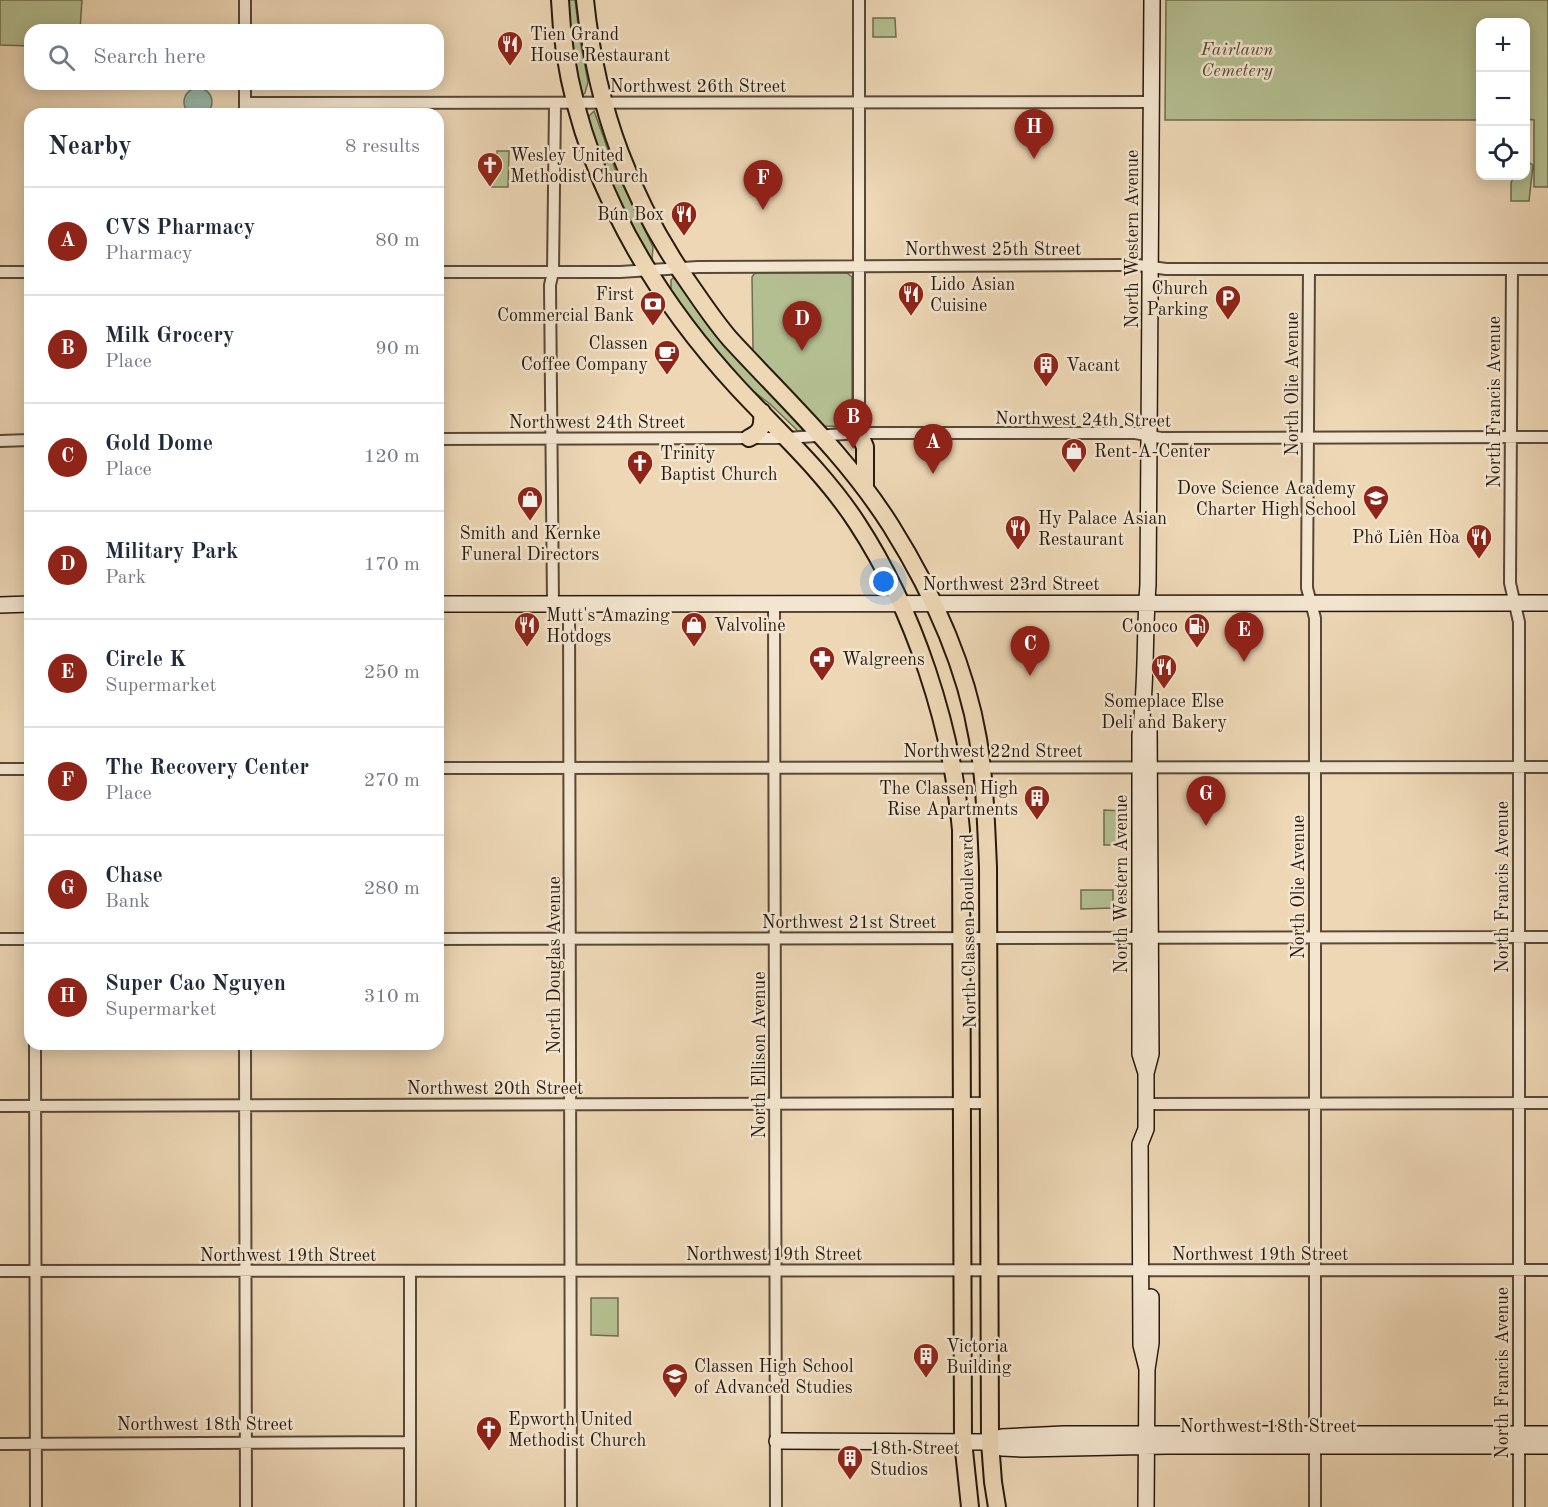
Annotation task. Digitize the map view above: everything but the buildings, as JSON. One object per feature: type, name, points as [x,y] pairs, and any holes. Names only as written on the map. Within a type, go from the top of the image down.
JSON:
[{"type":"main road","name":"North Classen Boulevard","points":[[560,0],[566,55],[575,104],[585,139],[622,228],[647,270],[690,331],[738,388],[814,467],[857,522],[901,604],[932,687],[952,767],[961,830],[963,1441],[970,1507]]},
{"type":"main road","name":"North Classen Boulevard","points":[[585,0],[591,50],[603,103],[622,161],[652,224],[679,269],[728,337],[822,436],[865,488],[898,538],[934,603],[972,713],[978,740],[986,826],[991,1270],[990,1442],[997,1507]]},
{"type":"main road","points":[[749,438],[760,432],[762,412]]},
{"type":"main road","points":[[859,433],[865,447],[865,488]]},
{"type":"street","points":[[245,0],[245,24]]},
{"type":"street","points":[[859,0],[859,433]]},
{"type":"street","name":"North Western Avenue","points":[[1146,1507],[1147,1369],[1151,1343],[1146,1270],[1151,1143],[1146,1129],[1146,1073],[1151,1054],[1146,938],[1146,768],[1140,735],[1145,695],[1150,436],[1152,0]]},
{"type":"street","points":[[245,90],[245,108]]},
{"type":"street","name":"Northwest 26th Street","points":[[307,108],[603,103],[1152,102]]},
{"type":"street","points":[[552,604],[550,285],[553,272],[555,104]]},
{"type":"street","name":"Northwest 25th Street","points":[[444,272],[553,272],[706,267],[1138,265],[1166,269],[1548,269]]},
{"type":"street","name":"North Olie Avenue","points":[[1309,269],[1307,588],[1315,618],[1315,1507]]},
{"type":"street","name":"North Francis Avenue","points":[[1512,269],[1510,583],[1518,621],[1519,1507]]},
{"type":"street","points":[[0,272],[24,272]]},
{"type":"street","name":"Northwest 24th Street","points":[[444,439],[788,438],[859,433],[1136,433],[1161,438],[1548,437]]},
{"type":"street","points":[[0,441],[24,440]]},
{"type":"street","name":"Northwest 23rd Street","points":[[444,604],[1548,603]]},
{"type":"street","points":[[0,605],[24,604]]},
{"type":"street","name":"North Douglas Avenue","points":[[569,604],[571,1507]]},
{"type":"street","name":"North Ellison Avenue","points":[[774,604],[777,1507]]},
{"type":"street","name":"Northwest 22nd Street","points":[[444,768],[1548,767]]},
{"type":"street","points":[[0,769],[24,769]]},
{"type":"street","name":"Northwest 21st Street","points":[[444,939],[1548,937]]},
{"type":"street","points":[[0,939],[24,939]]},
{"type":"street","points":[[35,1050],[36,1507]]},
{"type":"street","points":[[245,1050],[246,1507]]},
{"type":"street","name":"Northwest 20th Street","points":[[0,1106],[989,1103]]},
{"type":"street","points":[[1146,1104],[1548,1103]]},
{"type":"street","name":"Northwest 19th Street","points":[[0,1271],[1548,1270]]},
{"type":"street","points":[[410,1271],[410,1507]]},
{"type":"street","name":"Northwest 18th Street","points":[[777,1441],[963,1441],[990,1442],[1002,1448],[1082,1442],[1519,1440],[1548,1434]]},
{"type":"street","name":"Northwest 18th Street","points":[[1519,1440],[1548,1446]]},
{"type":"street","name":"Northwest 18th Street","points":[[0,1444],[410,1442]]},
{"type":"green space","points":[[0,0],[82,0],[80,24],[24,24],[24,46],[0,45]]},
{"type":"green space","points":[[564,0],[575,0],[588,82],[585,93],[580,97]]},
{"type":"green space","name":"Fairlawn Cemetery","points":[[1166,0],[1548,0],[1548,187],[1534,187],[1534,120],[1530,120],[1530,18],[1476,18],[1476,120],[1165,120]]},
{"type":"green space","points":[[873,18],[895,18],[896,37],[873,37]]},
{"type":"green space","points":[[594,111],[615,169],[653,247],[650,261],[625,219],[588,123],[589,116]]},
{"type":"green space","points":[[497,151],[509,151],[508,187],[490,187],[490,160],[497,160]]},
{"type":"green space","points":[[1530,163],[1533,165],[1529,201],[1511,201],[1512,180],[1530,180]]},
{"type":"green space","points":[[755,273],[847,273],[852,277],[852,421],[848,427],[824,426],[750,352],[753,349],[752,277]]},
{"type":"green space","points":[[673,278],[734,355],[801,424],[800,433],[770,404],[744,384],[716,352],[671,291]]},
{"type":"green space","points":[[1104,810],[1123,811],[1124,845],[1104,845]]},
{"type":"green space","points":[[1081,890],[1113,890],[1113,908],[1081,909]]},
{"type":"green space","points":[[591,1298],[618,1298],[618,1336],[591,1335]]},
{"type":"shaded area","points":[[191,90],[205,90],[211,97],[210,108],[185,107],[185,97]]},
{"type":"place","name":"Tien Grand House Restaurant","points":[[510,67]]},
{"type":"place","name":"Super Cao Nguyen","points":[[1034,159]]},
{"type":"place","name":"Wesley United Methodist Church","points":[[490,188]]},
{"type":"place","name":"The Recovery Center","points":[[763,210]]},
{"type":"place","name":"Bún Box","points":[[684,237]]},
{"type":"place","name":"Lido Asian Cuisine","points":[[911,317]]},
{"type":"place","name":"Church Parking","points":[[1228,321]]},
{"type":"place","name":"First Commercial Bank","points":[[653,327]]},
{"type":"place","name":"Military Park","points":[[802,351]]},
{"type":"place","name":"Classen Coffee Company","points":[[667,376]]},
{"type":"place","name":"Vacant","points":[[1046,388]]},
{"type":"place","name":"Milk Grocery","points":[[853,449]]},
{"type":"place","name":"CVS Pharmacy","points":[[933,474]]},
{"type":"place","name":"Rent-A-Center","points":[[1074,474]]},
{"type":"place","name":"Trinity Baptist Church","points":[[640,486]]},
{"type":"place","name":"Dove Science Academy Charter High School","points":[[1376,521]]},
{"type":"place","name":"Smith and Kernke Funeral Directors","points":[[530,522]]},
{"type":"place","name":"Hy Palace Asian Restaurant","points":[[1018,551]]},
{"type":"place","name":"Phở Liên Hòa","points":[[1479,560]]},
{"type":"place","name":"Mutt's Amazing Hotdogs","points":[[527,648]]},
{"type":"place","name":"Valvoline","points":[[694,648]]},
{"type":"place","name":"Conoco","points":[[1197,649]]},
{"type":"place","name":"Circle K","points":[[1244,662]]},
{"type":"place","name":"Gold Dome","points":[[1030,676]]},
{"type":"place","name":"Walgreens","points":[[822,682]]},
{"type":"place","name":"Someplace Else Deli and Bakery","points":[[1164,690]]},
{"type":"place","name":"The Classen High Rise Apartments","points":[[1037,821]]},
{"type":"place","name":"Chase","points":[[1206,826]]},
{"type":"place","name":"Victoria Building","points":[[926,1379]]},
{"type":"place","name":"Classen High School of Advanced Studies","points":[[675,1399]]},
{"type":"place","name":"Epworth United Methodist Church","points":[[489,1452]]},
{"type":"place","name":"18th Street Studios","points":[[850,1481]]}]
